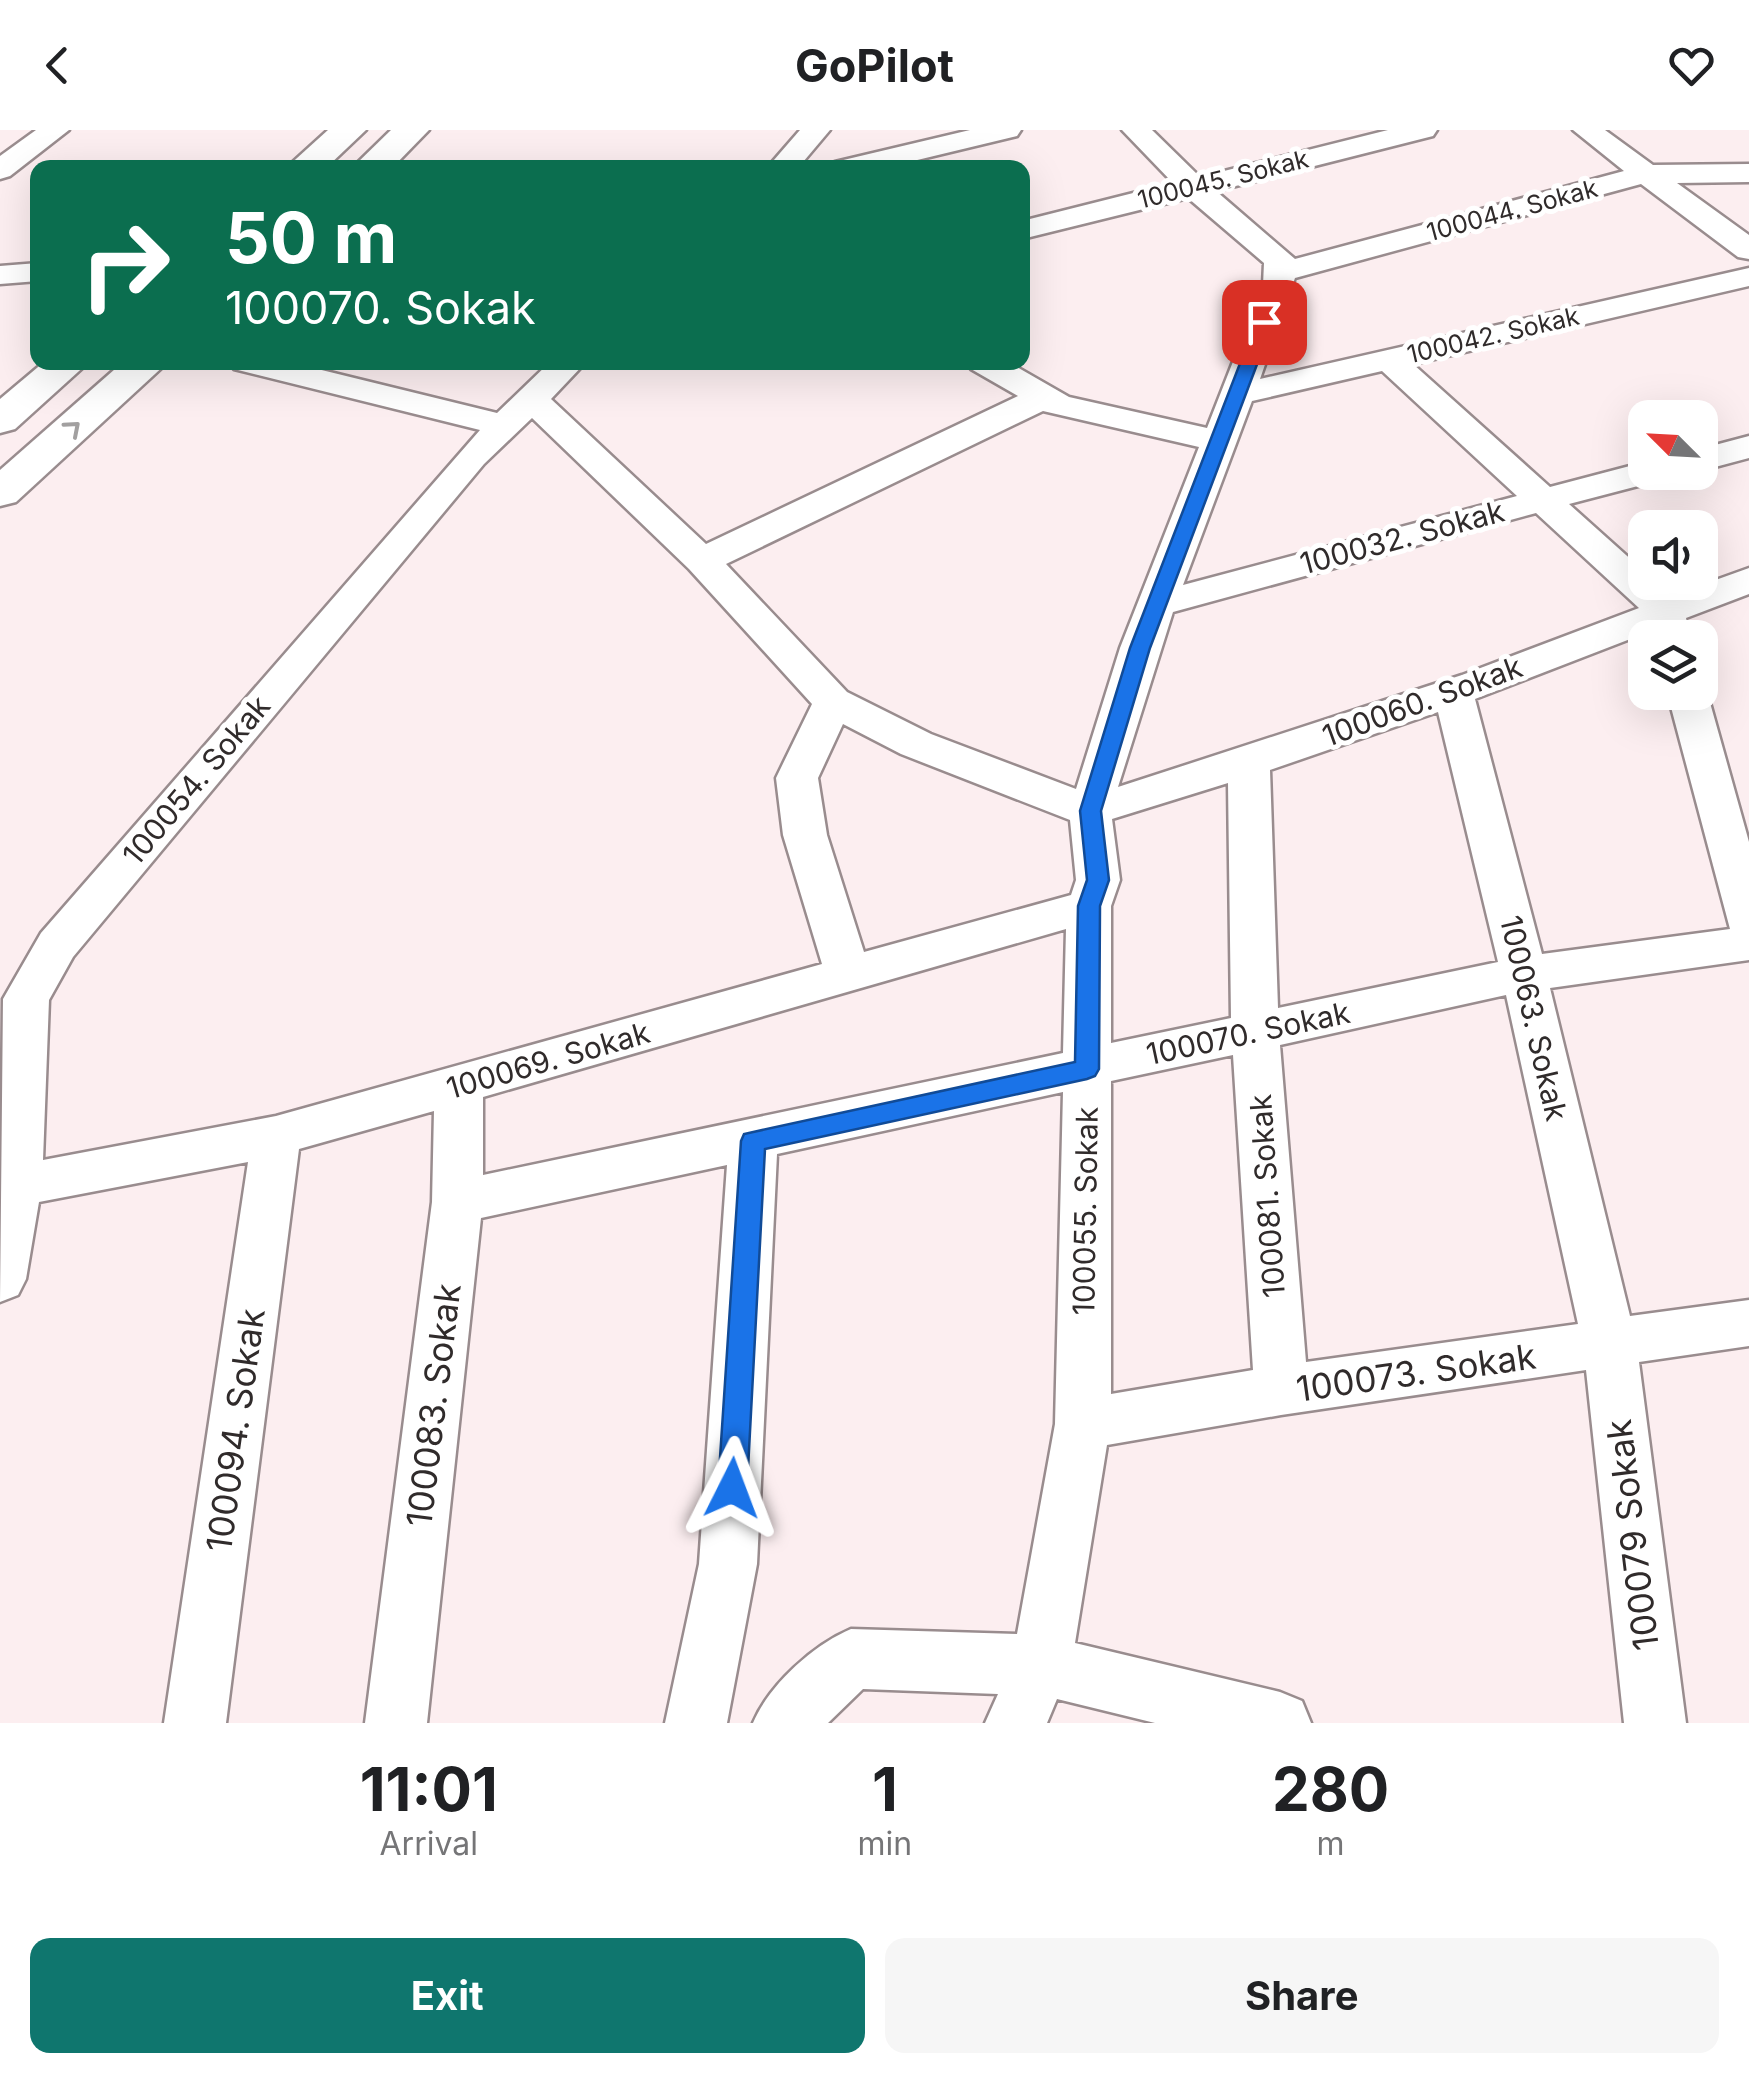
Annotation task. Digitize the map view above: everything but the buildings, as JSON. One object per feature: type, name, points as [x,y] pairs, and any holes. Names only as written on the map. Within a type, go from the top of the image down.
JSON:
[{"type":"main road","points":[[313,160],[349,130]]},
{"type":"main road","points":[[379,160],[412,130]]},
{"type":"main road","points":[[0,420],[59,370]]},
{"type":"main road","points":[[0,493],[139,370]]},
{"type":"street","points":[[0,170],[55,130]]},
{"type":"street","points":[[788,160],[816,130]]},
{"type":"street","points":[[879,160],[1007,130]]},
{"type":"street","points":[[1136,130],[1192,186],[1280,260],[1279,273]]},
{"type":"street","name":"100045. Sokak","points":[[1030,228],[1423,130]]},
{"type":"street","points":[[1588,130],[1749,250]]},
{"type":"street","name":"100044. Sokak","points":[[1279,273],[1646,174],[1749,173]]},
{"type":"street","points":[[0,274],[30,272]]},
{"type":"street","name":"100055. Sokak","points":[[1016,1723],[1040,1665],[1083,1424],[1089,906],[1098,880],[1090,811],[1157,604],[1278,285],[1279,273]]},
{"type":"street","name":"100042. Sokak","points":[[1237,394],[1749,277]]},
{"type":"street","points":[[1388,359],[1665,620]]},
{"type":"street","points":[[290,370],[517,411],[702,561],[833,702],[916,744],[1090,811]]},
{"type":"street","name":"100054. Sokak","points":[[0,1279],[26,1000],[57,945],[434,500],[561,370]]},
{"type":"street","points":[[998,370],[1058,405],[1218,442]]},
{"type":"street","points":[[702,561],[1044,397]]},
{"type":"street","points":[[1718,455],[1749,447]]},
{"type":"street","name":"100032. Sokak","points":[[1157,604],[1628,477]]},
{"type":"street","name":"100060. Sokak","points":[[1676,620],[1749,580]]},
{"type":"street","name":"100060. Sokak","points":[[1090,811],[1628,637]]},
{"type":"street","name":"100063. Sokak","points":[[1454,692],[1610,1346]]},
{"type":"street","points":[[833,702],[797,778],[805,835],[848,975]]},
{"type":"street","points":[[1692,710],[1749,923]]},
{"type":"street","name":"100081. Sokak","points":[[1250,762],[1255,1031],[1280,1390]]},
{"type":"street","name":"100069. Sokak","points":[[8,1187],[276,1136],[1089,906]]},
{"type":"street","name":"100070. Sokak","points":[[457,1202],[1524,974],[1749,943]]},
{"type":"street","name":"100083. Sokak","points":[[396,1723],[457,1202],[459,1086]]},
{"type":"street","name":"100094. Sokak","points":[[195,1723],[276,1136]]},
{"type":"street","points":[[696,1723],[728,1564],[753,1141]]},
{"type":"street","name":"100073. Sokak","points":[[1083,1424],[1280,1390],[1749,1324]]},
{"type":"street","name":"100079 Sokak","points":[[1610,1346],[1655,1723]]},
{"type":"street","points":[[784,1723],[851,1659],[1040,1665],[1280,1723]]},
{"type":"route","points":[[732,1488],[753,1141],[1087,1069],[1089,906],[1098,880],[1090,811],[1140,648],[1264,322]]}]
